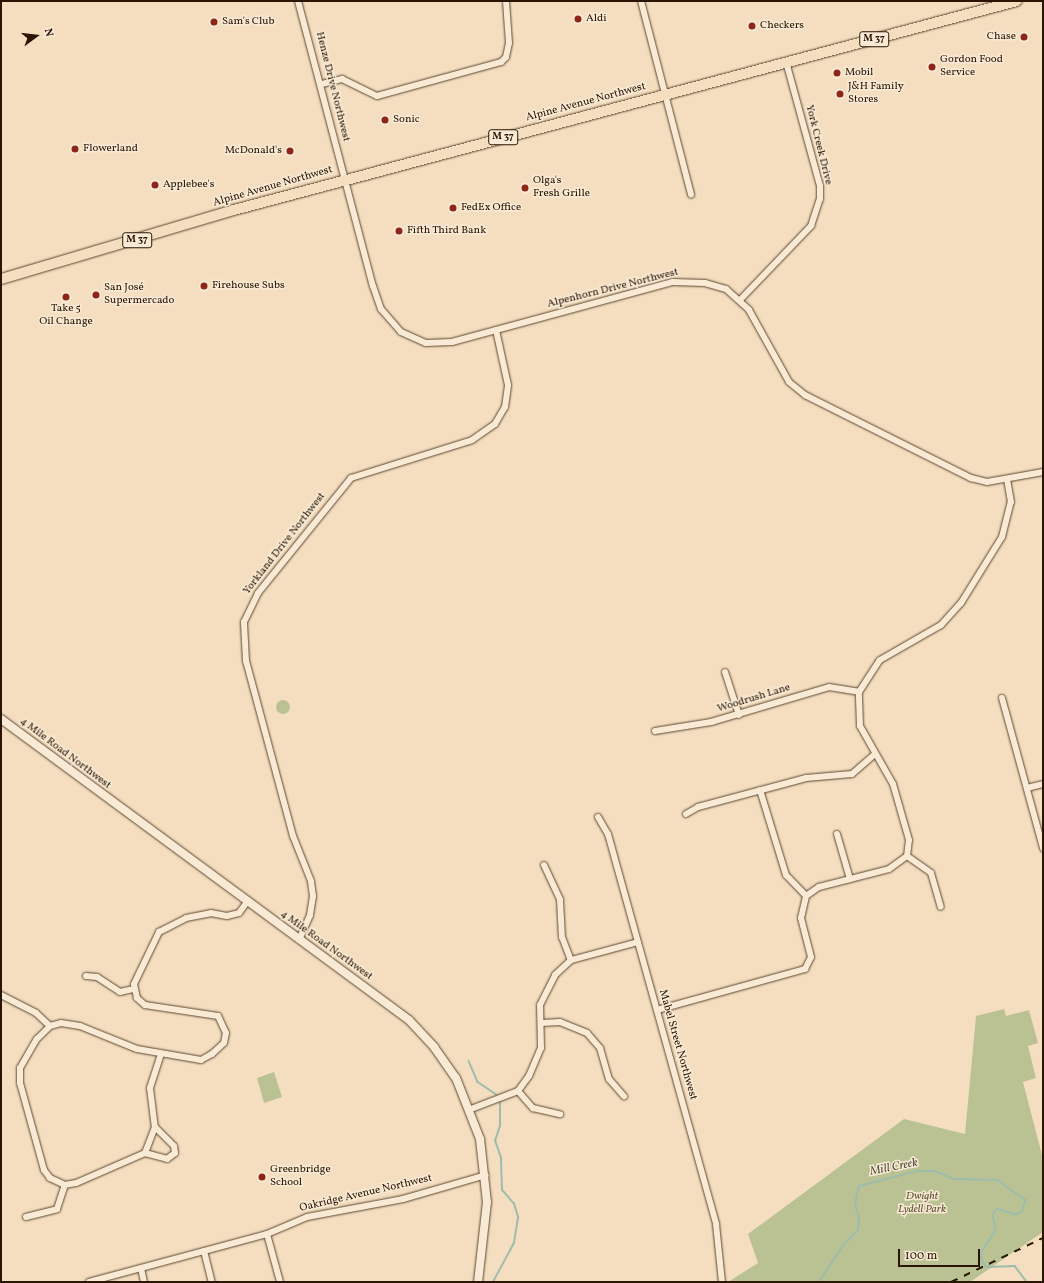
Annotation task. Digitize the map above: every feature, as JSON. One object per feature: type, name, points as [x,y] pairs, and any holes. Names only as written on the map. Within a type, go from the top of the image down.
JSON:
[{"type":"highway","name":"Alpine Avenue Northwest","points":[[1,279],[345,179],[1017,1]]},
{"type":"main road","name":"4 Mile Road Northwest","points":[[1,719],[247,902],[409,1020],[448,1065],[471,1109],[486,1174],[486,1226],[478,1282]]},
{"type":"street","name":"Henze Drive Northwest","points":[[298,1],[322,84],[345,179]]},
{"type":"street","points":[[322,84],[342,79],[378,96],[501,62],[506,57],[509,43],[506,1]]},
{"type":"street","points":[[641,1],[691,195]]},
{"type":"street","name":"York Creek Drive","points":[[740,300],[811,226],[820,199],[820,186],[786,62]]},
{"type":"street","name":"Alpenhorn Drive Northwest","points":[[345,179],[379,303],[397,330],[426,343],[452,342],[673,282],[689,280],[717,286],[740,300],[757,322],[789,382],[805,395],[954,472],[987,482],[1007,480],[1043,472]]},
{"type":"street","name":"Yorkland Drive Northwest","points":[[299,940],[310,915],[313,896],[311,881],[293,836],[246,661],[244,622],[258,593],[351,478],[472,440],[495,424],[505,407],[508,385],[496,330]]},
{"type":"street","points":[[657,1010],[809,965],[801,911],[806,896],[819,888],[889,869],[907,856],[909,840],[899,801],[887,769],[874,755],[860,726],[859,692],[880,660],[941,625],[961,603],[1002,537],[1011,502],[1007,480]]},
{"type":"street","points":[[725,672],[739,715]]},
{"type":"street","name":"Woodrush Lane","points":[[655,731],[696,726],[739,715],[823,688],[859,692]]},
{"type":"street","points":[[1002,698],[1043,848]]},
{"type":"street","points":[[686,814],[698,807],[806,778],[852,774],[874,755]]},
{"type":"street","points":[[1027,788],[1043,784]]},
{"type":"street","points":[[760,790],[786,875],[806,896]]},
{"type":"street","name":"Mabel Street Northwest","points":[[598,817],[608,834],[716,1224],[722,1282]]},
{"type":"street","points":[[837,834],[850,879]]},
{"type":"street","points":[[907,856],[931,873],[941,907]]},
{"type":"street","points":[[544,865],[560,900],[562,936],[570,960]]},
{"type":"street","points":[[133,989],[159,932],[186,918],[212,913],[227,916],[239,912],[247,902]]},
{"type":"street","points":[[471,1109],[518,1091],[537,1063],[541,1023],[540,1006],[548,983],[570,960],[638,942]]},
{"type":"street","points":[[86,976],[97,977],[120,992],[133,989]]},
{"type":"street","points":[[133,989],[145,1005],[201,1011],[218,1016],[224,1023],[224,1043],[201,1060],[122,1046],[80,1026],[61,1023],[50,1026],[25,1058],[20,1083],[44,1170],[50,1178],[65,1185],[145,1153],[167,1159],[175,1153],[174,1146],[155,1128]]},
{"type":"street","points":[[1,995],[36,1013],[50,1026]]},
{"type":"street","points":[[541,1023],[560,1022],[587,1033],[600,1048],[609,1079],[624,1096]]},
{"type":"street","points":[[145,1153],[155,1128],[150,1088],[161,1054]]},
{"type":"street","points":[[518,1091],[533,1108],[560,1114]]},
{"type":"street","name":"Oakridge Avenue Northwest","points":[[89,1282],[267,1234],[307,1217],[403,1199],[486,1174]]},
{"type":"street","points":[[26,1217],[57,1209],[65,1185]]},
{"type":"street","points":[[267,1234],[280,1282]]},
{"type":"street","points":[[204,1251],[212,1282]]},
{"type":"street","points":[[141,1268],[144,1282]]},
{"type":"green space","points":[[280,700],[286,700],[290,704],[290,710],[286,714],[280,714],[276,710],[276,704]]},
{"type":"green space","name":"Dwight Lydell Park","points":[[1004,1009],[1006,1016],[1029,1010],[1038,1043],[1028,1046],[1036,1078],[1023,1082],[1043,1159],[1043,1232],[970,1282],[728,1282],[758,1263],[748,1234],[904,1119],[965,1134],[976,1016]]},
{"type":"green space","points":[[274,1072],[282,1097],[264,1103],[257,1078]]},
{"type":"waterway","points":[[469,1061],[478,1082],[496,1094]]},
{"type":"waterway","points":[[493,1282],[514,1243],[518,1217],[514,1204],[502,1190],[501,1158],[495,1141],[500,1126],[500,1103]]},
{"type":"waterway","name":"Mill Creek","points":[[819,1282],[842,1247],[858,1230],[859,1219],[855,1204],[859,1186],[917,1171],[935,1171],[954,1179],[998,1180],[1026,1200],[1022,1212],[1015,1215],[998,1209],[993,1214],[996,1231],[982,1252],[982,1261],[987,1267],[1015,1266],[1027,1282]]},
{"type":"railway","points":[[951,1282],[1043,1238]]},
{"type":"place","name":"Aldi","points":[[578,19]]},
{"type":"place","name":"Sam's Club","points":[[214,22]]},
{"type":"place","name":"Checkers","points":[[752,26]]},
{"type":"place","name":"Chase","points":[[1024,37]]},
{"type":"place","name":"Gordon Food Service","points":[[932,67]]},
{"type":"place","name":"Mobil","points":[[837,73]]},
{"type":"place","name":"J&H Family Stores","points":[[840,94]]},
{"type":"place","name":"Sonic","points":[[385,120]]},
{"type":"place","name":"Flowerland","points":[[75,149]]},
{"type":"place","name":"McDonald's","points":[[290,151]]},
{"type":"place","name":"Applebee's","points":[[155,185]]},
{"type":"place","name":"Olga's Fresh Grille","points":[[525,188]]},
{"type":"place","name":"FedEx Office","points":[[453,208]]},
{"type":"place","name":"Fifth Third Bank","points":[[399,231]]},
{"type":"place","name":"Firehouse Subs","points":[[204,286]]},
{"type":"place","name":"San José Supermercado","points":[[96,295]]},
{"type":"place","name":"Take 5 Oil Change","points":[[66,297]]},
{"type":"place","name":"Greenbridge School","points":[[262,1177]]}]
